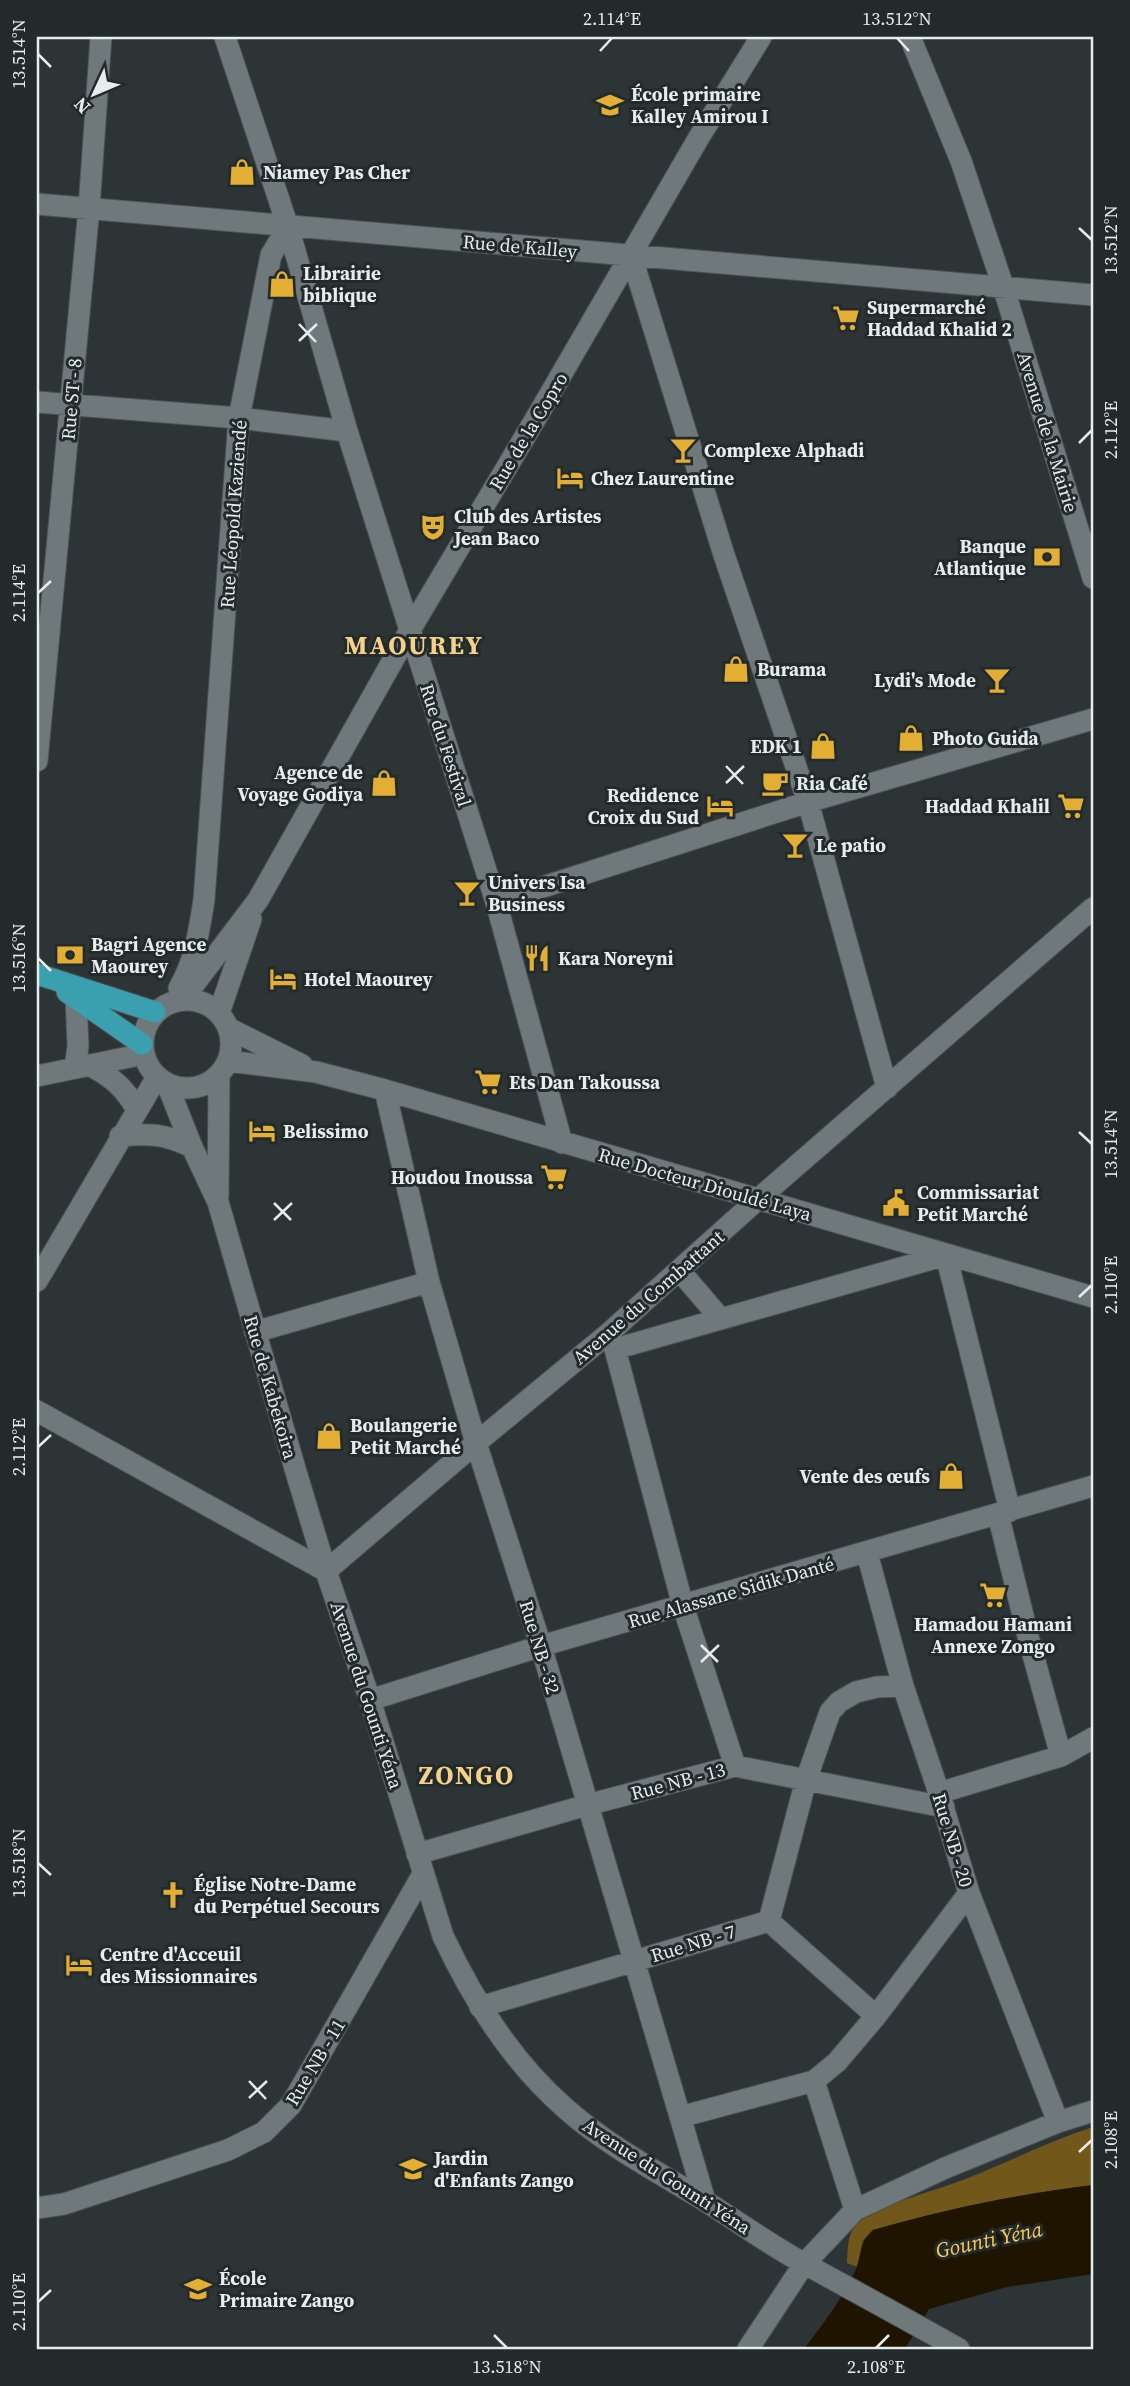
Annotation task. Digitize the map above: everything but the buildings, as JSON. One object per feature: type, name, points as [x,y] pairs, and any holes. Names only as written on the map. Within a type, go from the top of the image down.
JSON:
[{"type":"main road","points":[[42,976],[169,1005]]},
{"type":"main road","points":[[42,976],[143,1049]]},
{"type":"street","name":"Rue ST - 8","points":[[37,761],[89,208],[101,37]]},
{"type":"street","points":[[226,37],[288,227]]},
{"type":"street","name":"Rue de la Copro","points":[[169,1005],[258,900],[410,630],[761,37]]},
{"type":"street","name":"Avenue de la Mairie","points":[[910,37],[948,126],[1003,286],[1093,578]]},
{"type":"street","name":"Rue de Kalley","points":[[37,204],[1093,295]]},
{"type":"street","name":"Rue Léopold Kaziendé","points":[[169,1005],[190,967],[204,900],[239,418],[271,255],[288,227]]},
{"type":"street","name":"Rue du Festival","points":[[288,227],[347,431],[496,902],[562,1143]]},
{"type":"street","points":[[631,255],[724,555],[808,803],[887,1088]]},
{"type":"street","points":[[37,402],[239,418],[347,431]]},
{"type":"street","points":[[496,902],[808,803],[1093,719]]},
{"type":"street","name":"Rue de la Copro","points":[[224,1020],[258,900]]},
{"type":"street","name":"Avenue du Combattant","points":[[326,1571],[476,1443],[612,1341],[679,1270],[1093,908]]},
{"type":"street","points":[[76,998],[82,1067]]},
{"type":"street","points":[[196,1000],[209,1005],[224,1020],[232,1050],[224,1069],[200,1087],[189,1089],[162,1080],[148,1066],[143,1049],[148,1021],[169,1005],[196,1000]]},
{"type":"street","name":"Rue Docteur Diouldé Laya","points":[[224,1020],[316,1072]]},
{"type":"street","points":[[37,1076],[82,1067],[143,1049]]},
{"type":"street","points":[[82,1067],[108,1075],[121,1085],[137,1110]]},
{"type":"street","name":"Rue Docteur Diouldé Laya","points":[[224,1069],[316,1072],[385,1090],[1093,1297]]},
{"type":"street","name":"Rue de Kabekoira","points":[[218,1202],[224,1069]]},
{"type":"street","points":[[37,1281],[120,1136],[162,1080]]},
{"type":"street","name":"Rue de Kabekoira","points":[[162,1080],[218,1202],[326,1571]]},
{"type":"street","name":"Rue NB - 32","points":[[385,1090],[429,1282],[476,1443],[541,1646],[705,2201]]},
{"type":"street","points":[[120,1136],[148,1133],[170,1137],[192,1147]]},
{"type":"street","points":[[735,1766],[683,1606],[612,1341],[720,1318],[946,1255],[1004,1512],[1029,1640],[1061,1756]]},
{"type":"street","points":[[679,1270],[720,1318]]},
{"type":"street","points":[[255,1332],[429,1282]]},
{"type":"street","points":[[37,1411],[326,1571]]},
{"type":"street","name":"Rue Alassane Sidik Danté","points":[[370,1700],[541,1646],[1093,1486]]},
{"type":"street","name":"Rue NB - 20","points":[[867,1553],[902,1686],[942,1800],[969,1893],[1058,2122]]},
{"type":"street","name":"Avenue du Gounti Yéna","points":[[326,1571],[370,1700],[443,1936],[460,1972],[502,2040],[531,2075],[564,2108],[600,2136],[804,2264],[959,2349]]},
{"type":"street","points":[[876,2016],[769,1921],[806,1780],[826,1719],[839,1702],[856,1692],[902,1686]]},
{"type":"street","points":[[942,1800],[1061,1756],[1093,1738]]},
{"type":"street","name":"Rue NB - 13","points":[[420,1864],[587,1805],[735,1766],[806,1780],[942,1800]]},
{"type":"street","name":"Rue NB - 11","points":[[64,2204],[228,2150],[264,2132],[291,2105],[420,1864]]},
{"type":"street","points":[[680,2117],[814,2081],[837,2062],[876,2016],[969,1893]]},
{"type":"street","name":"Rue NB - 7","points":[[481,2007],[769,1921]]},
{"type":"street","points":[[814,2081],[855,2210]]},
{"type":"street","points":[[748,2349],[804,2264],[855,2210],[945,2168],[1093,2110]]},
{"type":"street","points":[[37,2208],[64,2204]]},
{"type":"street","points":[[37,2225],[64,2204]]},
{"type":"shaded area","points":[[1093,2127],[1093,2185],[982,2203],[873,2230],[863,2240],[857,2267],[847,2263],[852,2232],[867,2216]]},
{"type":"water","name":"Gounti Yéna","points":[[1093,2185],[1093,2274],[1007,2287],[929,2309],[905,2349],[804,2349],[845,2290],[856,2269],[863,2244],[873,2230],[982,2203]]},
{"type":"place","name":"École primaire Kalley Amirou I","points":[[610,105]]},
{"type":"place","name":"Niamey Pas Cher","points":[[242,172]]},
{"type":"place","name":"Librairie biblique","points":[[282,284]]},
{"type":"place","name":"Supermarché Haddad Khalid 2","points":[[846,318]]},
{"type":"place","name":"Complexe Alphadi","points":[[683,450]]},
{"type":"place","name":"Chez Laurentine","points":[[570,478]]},
{"type":"place","name":"Club des Artistes Jean Baco","points":[[433,527]]},
{"type":"place","name":"Banque Atlantique","points":[[1047,557]]},
{"type":"place","name":"Burama","points":[[736,669]]},
{"type":"place","name":"Lydi's Mode","points":[[997,680]]},
{"type":"place","name":"Photo Guida","points":[[911,738]]},
{"type":"place","name":"EDK 1","points":[[823,746]]},
{"type":"place","name":"Agence de Voyage Godiya","points":[[384,783]]},
{"type":"place","name":"Ria Café","points":[[775,783]]},
{"type":"place","name":"Redidence Croix du Sud","points":[[720,806]]},
{"type":"place","name":"Haddad Khalil","points":[[1071,806]]},
{"type":"place","name":"Le patio","points":[[795,845]]},
{"type":"place","name":"Univers Isa Business","points":[[467,893]]},
{"type":"place","name":"Bagri Agence Maourey","points":[[70,955]]},
{"type":"place","name":"Kara Noreyni","points":[[537,958]]},
{"type":"place","name":"Hotel Maourey","points":[[283,979]]},
{"type":"place","name":"Ets Dan Takoussa","points":[[488,1082]]},
{"type":"place","name":"Belissimo","points":[[262,1131]]},
{"type":"place","name":"Houdou Inoussa","points":[[554,1177]]},
{"type":"place","name":"Commissariat Petit Marché","points":[[896,1203]]},
{"type":"place","name":"Boulangerie Petit Marché","points":[[329,1436]]},
{"type":"place","name":"Vente des œufs","points":[[951,1476]]},
{"type":"place","name":"Hamadou Hamani Annexe Zongo","points":[[993,1595]]},
{"type":"place","name":"Église Notre-Dame du Perpétuel Secours","points":[[173,1895]]},
{"type":"place","name":"Centre d'Acceuil des Missionnaires","points":[[79,1965]]},
{"type":"place","name":"Jardin d'Enfants Zango","points":[[413,2169]]},
{"type":"place","name":"École Primaire Zango","points":[[198,2289]]},
{"type":"district","name":"MAOUREY","points":[[414,645]]},
{"type":"district","name":"ZONGO","points":[[467,1775]]}]
